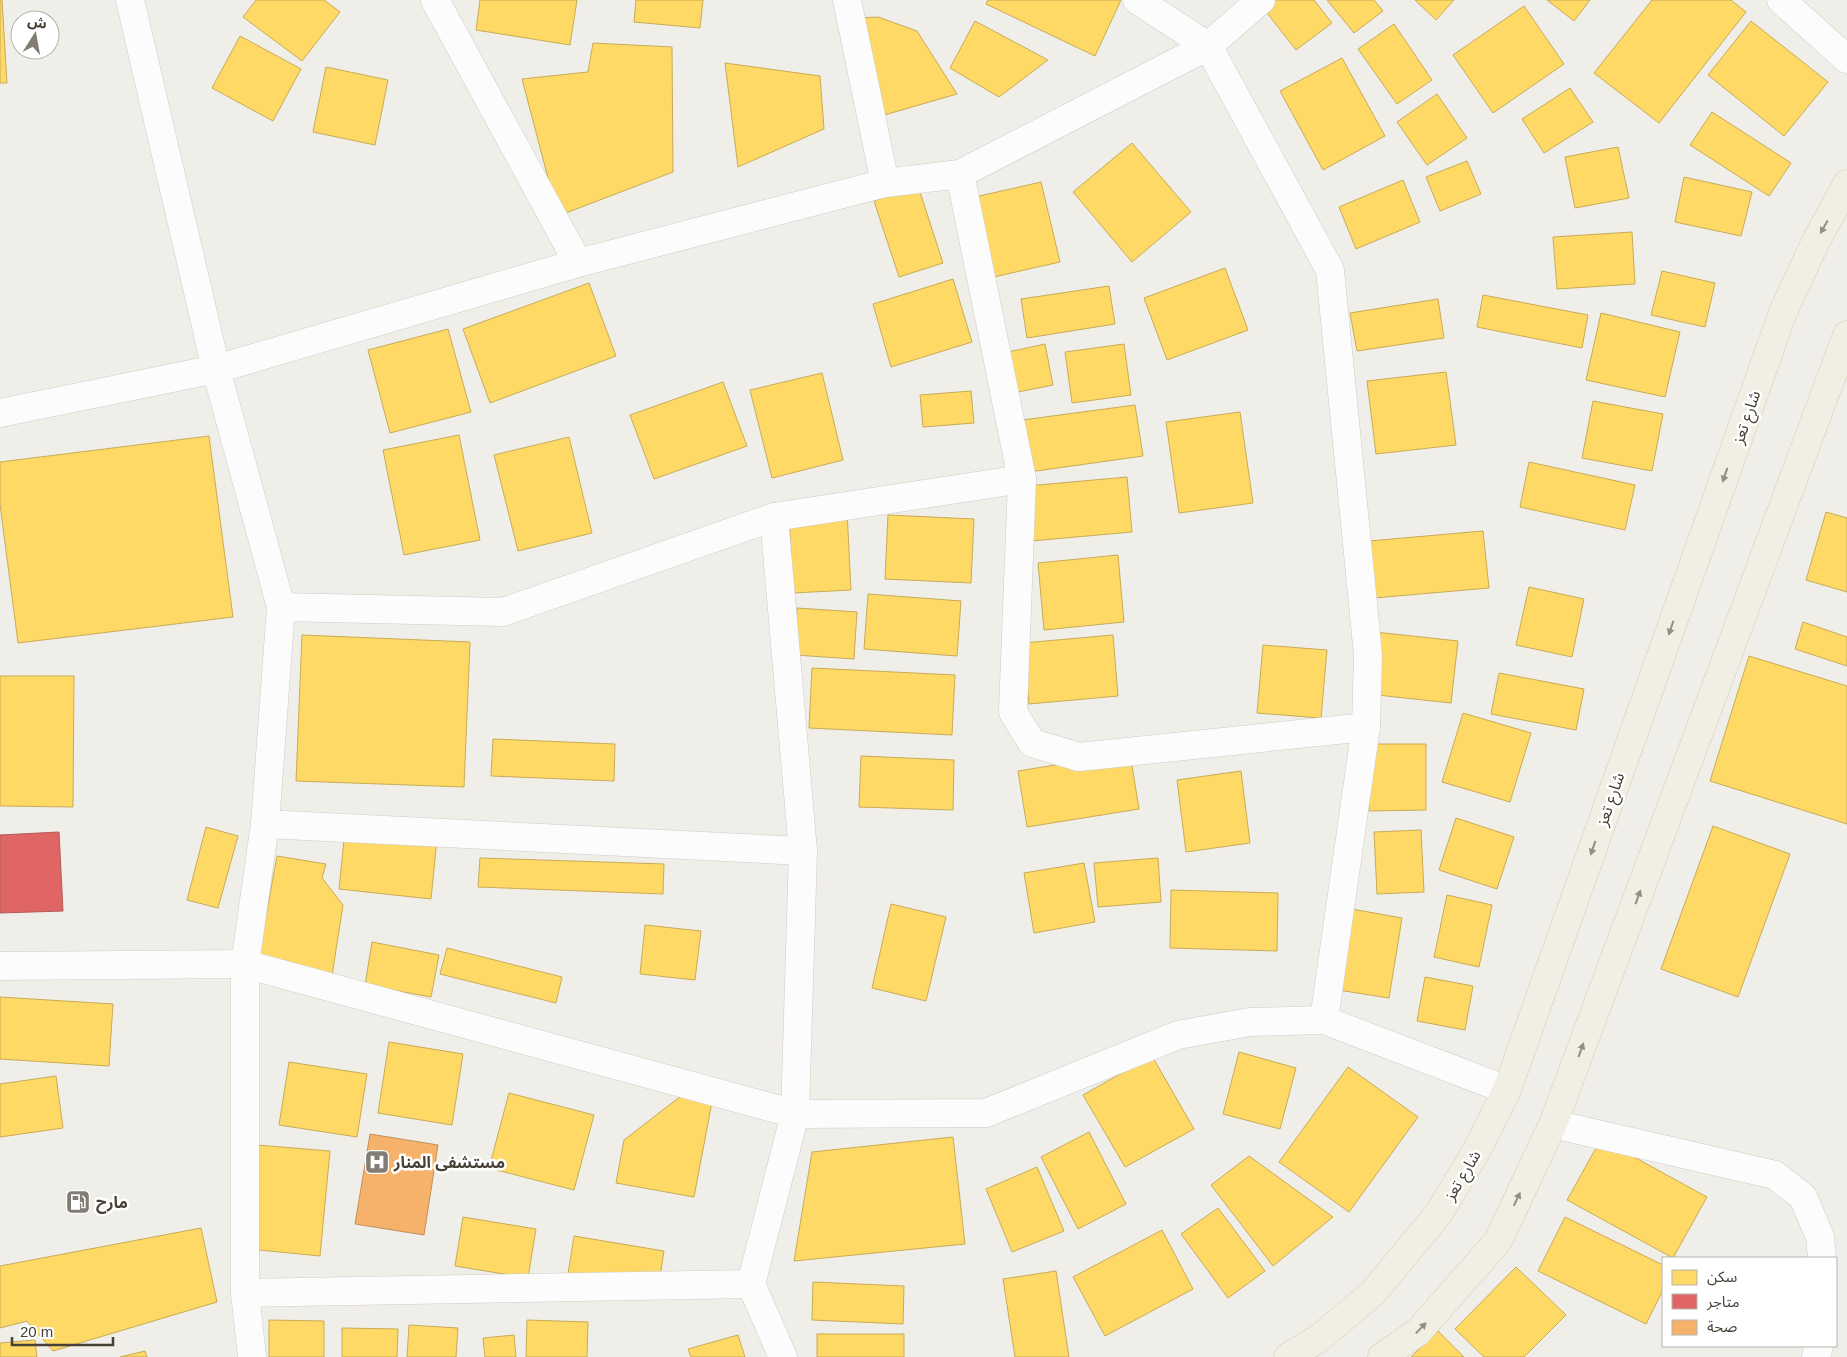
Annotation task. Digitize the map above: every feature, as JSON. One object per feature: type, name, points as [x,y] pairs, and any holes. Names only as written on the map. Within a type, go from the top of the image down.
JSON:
[{"type":"main road","name":"شارع تعز","points":[[1288,1357],[1318,1339],[1373,1293],[1433,1220],[1478,1148],[1507,1090],[1783,312],[1816,240],[1847,184]]},
{"type":"main road","points":[[1382,1357],[1418,1332],[1498,1241],[1553,1124],[1847,335]]},
{"type":"street","points":[[130,0],[216,369],[281,607],[266,824],[245,964],[244,1293],[252,1357]]},
{"type":"street","points":[[435,0],[578,263]]},
{"type":"street","points":[[846,0],[885,183]]},
{"type":"street","points":[[1137,0],[1208,46],[1330,270],[1368,655],[1366,728],[1324,1020]]},
{"type":"street","points":[[0,413],[216,369],[578,263],[885,183],[960,174],[1208,46],[1261,0]]},
{"type":"street","points":[[1781,0],[1847,59]]},
{"type":"street","points":[[960,174],[1022,479],[1013,712],[1032,743],[1079,756],[1366,728]]},
{"type":"street","points":[[281,607],[503,612],[774,517],[1022,479]]},
{"type":"street","points":[[774,517],[803,851],[795,1114],[751,1284],[783,1357]]},
{"type":"street","points":[[266,824],[803,851]]},
{"type":"street","points":[[0,966],[245,964],[795,1114],[986,1113],[1178,1035],[1250,1022],[1324,1020],[1507,1090]]},
{"type":"street","points":[[1553,1124],[1775,1175],[1803,1197],[1820,1237],[1822,1257]]},
{"type":"street","points":[[244,1293],[751,1284]]},
{"type":"building: سكن","points":[[0,0],[2,0],[7,83],[0,83]]},
{"type":"building: سكن","points":[[256,0],[324,0],[340,12],[302,61],[243,17]]},
{"type":"building: سكن","points":[[480,0],[577,0],[570,45],[476,30]]},
{"type":"building: سكن","points":[[636,0],[703,0],[700,28],[634,22]]},
{"type":"building: سكن","points":[[988,0],[1121,0],[1095,56],[986,4]]},
{"type":"building: سكن","points":[[1257,0],[1314,0],[1332,23],[1296,50]]},
{"type":"building: سكن","points":[[1327,0],[1374,0],[1383,11],[1354,33]]},
{"type":"building: سكن","points":[[1415,0],[1454,0],[1436,20]]},
{"type":"building: سكن","points":[[1547,0],[1590,0],[1574,21]]},
{"type":"building: سكن","points":[[1652,0],[1731,0],[1746,12],[1659,123],[1594,73]]},
{"type":"building: سكن","points":[[1524,6],[1564,64],[1493,113],[1453,55]]},
{"type":"building: سكن","points":[[878,17],[917,31],[957,94],[874,118],[858,18]]},
{"type":"building: سكن","points":[[975,21],[1048,60],[999,97],[950,68]]},
{"type":"building: سكن","points":[[1751,21],[1828,82],[1784,136],[1708,75]]},
{"type":"building: سكن","points":[[1394,24],[1432,80],[1397,104],[1358,49]]},
{"type":"building: سكن","points":[[240,36],[301,69],[273,121],[212,88]]},
{"type":"building: سكن","points":[[593,43],[672,47],[673,172],[558,216],[522,79],[588,72]]},
{"type":"building: سكن","points":[[1342,58],[1385,136],[1323,170],[1280,91]]},
{"type":"building: سكن","points":[[725,63],[820,76],[824,129],[738,167]]},
{"type":"building: سكن","points":[[326,67],[388,80],[375,145],[313,132]]},
{"type":"building: سكن","points":[[1570,88],[1593,122],[1544,153],[1522,119]]},
{"type":"building: سكن","points":[[1437,94],[1467,138],[1427,165],[1397,122]]},
{"type":"building: سكن","points":[[1712,112],[1791,163],[1769,196],[1690,145]]},
{"type":"building: سكن","points":[[1132,143],[1191,212],[1132,262],[1073,192]]},
{"type":"building: سكن","points":[[1618,147],[1629,198],[1575,208],[1565,157]]},
{"type":"building: سكن","points":[[1467,161],[1481,194],[1440,211],[1426,177]]},
{"type":"building: سكن","points":[[1684,177],[1752,192],[1741,236],[1675,222]]},
{"type":"building: سكن","points":[[1403,180],[1420,222],[1356,249],[1339,207]]},
{"type":"building: سكن","points":[[1041,182],[1060,262],[985,279],[966,199]]},
{"type":"building: سكن","points":[[918,186],[943,263],[899,277],[874,201]]},
{"type":"building: سكن","points":[[1632,232],[1635,284],[1557,289],[1553,237]]},
{"type":"building: سكن","points":[[1225,268],[1248,330],[1167,360],[1144,298]]},
{"type":"building: سكن","points":[[1662,271],[1715,283],[1705,327],[1651,315]]},
{"type":"building: سكن","points":[[953,279],[972,342],[891,367],[873,304]]},
{"type":"building: سكن","points":[[589,283],[616,356],[490,403],[463,329]]},
{"type":"building: سكن","points":[[1109,286],[1115,324],[1027,338],[1021,299]]},
{"type":"building: سكن","points":[[1483,295],[1588,315],[1582,348],[1477,327]]},
{"type":"building: سكن","points":[[1438,299],[1444,338],[1357,351],[1350,313]]},
{"type":"building: سكن","points":[[1601,313],[1680,332],[1665,397],[1586,380]]},
{"type":"building: سكن","points":[[448,329],[471,412],[390,433],[368,350]]},
{"type":"building: سكن","points":[[1045,344],[1053,385],[1003,395],[994,355]]},
{"type":"building: سكن","points":[[1124,344],[1131,395],[1072,403],[1065,352]]},
{"type":"building: سكن","points":[[1446,372],[1456,445],[1376,454],[1367,381]]},
{"type":"building: سكن","points":[[822,373],[843,460],[772,478],[750,390]]},
{"type":"building: سكن","points":[[723,382],[747,446],[654,479],[630,415]]},
{"type":"building: سكن","points":[[971,391],[974,423],[923,427],[920,395]]},
{"type":"building: سكن","points":[[1593,401],[1663,414],[1652,471],[1582,458]]},
{"type":"building: سكن","points":[[1135,405],[1143,456],[1022,473],[1015,421]]},
{"type":"building: سكن","points":[[1240,412],[1253,503],[1179,513],[1166,422]]},
{"type":"building: سكن","points":[[459,435],[480,540],[404,555],[383,450]]},
{"type":"building: سكن","points":[[209,436],[233,617],[18,643],[0,504],[0,462]]},
{"type":"building: سكن","points":[[569,437],[592,533],[518,551],[494,455]]},
{"type":"building: سكن","points":[[1529,462],[1635,485],[1625,530],[1520,507]]},
{"type":"building: سكن","points":[[1127,477],[1132,532],[1031,541],[1027,486]]},
{"type":"building: سكن","points":[[847,511],[851,590],[793,593],[789,514]]},
{"type":"building: سكن","points":[[1826,512],[1847,518],[1847,592],[1806,580]]},
{"type":"building: سكن","points":[[888,515],[974,519],[971,583],[885,579]]},
{"type":"building: سكن","points":[[1483,531],[1489,588],[1374,598],[1369,541]]},
{"type":"building: سكن","points":[[1118,555],[1124,622],[1044,630],[1038,563]]},
{"type":"building: سكن","points":[[1529,587],[1584,599],[1572,657],[1516,645]]},
{"type":"building: سكن","points":[[868,594],[961,601],[957,656],[864,649]]},
{"type":"building: سكن","points":[[797,608],[857,612],[854,659],[795,655]]},
{"type":"building: سكن","points":[[1803,622],[1847,637],[1847,666],[1795,649]]},
{"type":"building: سكن","points":[[1375,632],[1458,641],[1451,703],[1368,694]]},
{"type":"building: سكن","points":[[302,635],[470,642],[464,787],[296,781]]},
{"type":"building: سكن","points":[[1113,635],[1118,696],[1029,704],[1023,643]]},
{"type":"building: سكن","points":[[1263,645],[1327,650],[1321,718],[1257,713]]},
{"type":"building: سكن","points":[[1749,656],[1847,686],[1847,824],[1710,781]]},
{"type":"building: سكن","points":[[812,668],[955,675],[952,735],[809,728]]},
{"type":"building: سكن","points":[[1499,673],[1584,689],[1576,730],[1491,714]]},
{"type":"building: سكن","points":[[0,676],[74,676],[73,807],[0,806]]},
{"type":"building: سكن","points":[[1463,713],[1531,733],[1510,802],[1442,782]]},
{"type":"building: سكن","points":[[493,739],[615,744],[614,781],[491,776]]},
{"type":"building: سكن","points":[[1368,744],[1426,744],[1426,810],[1369,811]]},
{"type":"building: سكن","points":[[1130,753],[1139,809],[1027,827],[1018,771]]},
{"type":"building: سكن","points":[[861,756],[954,760],[953,810],[859,807]]},
{"type":"building: سكن","points":[[1241,771],[1250,843],[1186,852],[1177,780]]},
{"type":"building: سكن","points":[[1456,818],[1514,837],[1497,889],[1439,870]]},
{"type":"building: سكن","points":[[346,820],[438,829],[431,899],[339,889]]},
{"type":"building: سكن","points":[[1713,826],[1790,854],[1738,997],[1661,969]]},
{"type":"building: سكن","points":[[206,827],[238,836],[218,908],[187,900]]},
{"type":"building: سكن","points":[[1421,830],[1424,892],[1377,894],[1374,832]]},
{"type":"building: سكن","points":[[277,856],[326,864],[322,878],[343,905],[331,982],[258,960]]},
{"type":"building: سكن","points":[[480,858],[664,864],[663,894],[478,887]]},
{"type":"building: سكن","points":[[1158,858],[1161,902],[1098,907],[1094,863]]},
{"type":"building: سكن","points":[[1084,863],[1095,922],[1034,933],[1024,873]]},
{"type":"building: سكن","points":[[1171,890],[1278,893],[1277,951],[1170,948]]},
{"type":"building: سكن","points":[[1447,895],[1492,905],[1479,967],[1434,957]]},
{"type":"building: سكن","points":[[891,904],[946,917],[926,1001],[872,988]]},
{"type":"building: سكن","points":[[1346,908],[1402,918],[1389,998],[1332,989]]},
{"type":"building: سكن","points":[[645,925],[701,931],[695,980],[640,974]]},
{"type":"building: سكن","points":[[372,942],[439,955],[431,997],[365,985]]},
{"type":"building: سكن","points":[[447,948],[562,977],[556,1003],[440,974]]},
{"type":"building: سكن","points":[[1425,977],[1473,986],[1465,1030],[1417,1021]]},
{"type":"building: سكن","points":[[0,997],[113,1004],[109,1066],[0,1059]]},
{"type":"building: سكن","points":[[389,1042],[463,1054],[452,1125],[378,1113]]},
{"type":"building: سكن","points":[[1239,1052],[1296,1068],[1280,1129],[1223,1114]]},
{"type":"building: سكن","points":[[1152,1056],[1194,1129],[1125,1167],[1083,1095]]},
{"type":"building: سكن","points":[[289,1062],[367,1074],[357,1137],[279,1125]]},
{"type":"building: سكن","points":[[1348,1067],[1418,1117],[1349,1212],[1279,1162]]},
{"type":"building: سكن","points":[[56,1076],[63,1128],[0,1137],[0,1084]]},
{"type":"building: سكن","points":[[699,1082],[715,1086],[694,1197],[616,1183],[624,1140]]},
{"type":"building: سكن","points":[[509,1093],[594,1115],[574,1190],[489,1168]]},
{"type":"building: سكن","points":[[1089,1132],[1126,1204],[1078,1229],[1041,1157]]},
{"type":"building: سكن","points":[[953,1137],[965,1244],[794,1261],[812,1152]]},
{"type":"building: سكن","points":[[1601,1139],[1707,1197],[1674,1257],[1567,1200]]},
{"type":"building: سكن","points":[[257,1145],[330,1151],[320,1256],[249,1249]]},
{"type":"building: سكن","points":[[1249,1156],[1333,1217],[1273,1266],[1211,1185]]},
{"type":"building: سكن","points":[[1037,1167],[1064,1231],[1012,1252],[986,1189]]},
{"type":"building: سكن","points":[[1218,1208],[1265,1271],[1228,1298],[1181,1234]]},
{"type":"building: سكن","points":[[463,1217],[536,1229],[528,1278],[455,1266]]},
{"type":"building: سكن","points":[[1565,1217],[1662,1265],[1662,1292],[1646,1324],[1538,1271]]},
{"type":"building: سكن","points":[[201,1228],[217,1302],[53,1351],[27,1321],[0,1328],[0,1266]]},
{"type":"building: سكن","points":[[1162,1230],[1193,1289],[1105,1336],[1073,1277]]},
{"type":"building: سكن","points":[[574,1236],[664,1251],[658,1289],[568,1274]]},
{"type":"building: سكن","points":[[1516,1267],[1566,1315],[1524,1357],[1484,1357],[1455,1329]]},
{"type":"building: سكن","points":[[1056,1271],[1069,1357],[1015,1357],[1003,1279]]},
{"type":"building: سكن","points":[[813,1282],[904,1286],[903,1324],[812,1320]]},
{"type":"building: سكن","points":[[269,1320],[324,1321],[324,1357],[269,1357]]},
{"type":"building: سكن","points":[[527,1320],[588,1322],[587,1357],[526,1357]]},
{"type":"building: سكن","points":[[409,1325],[458,1328],[456,1357],[407,1357]]},
{"type":"building: سكن","points":[[342,1328],[398,1329],[397,1357],[342,1357]]},
{"type":"building: سكن","points":[[1438,1331],[1464,1357],[1411,1357]]},
{"type":"building: سكن","points":[[817,1334],[904,1334],[904,1357],[817,1357]]},
{"type":"building: سكن","points":[[514,1335],[516,1357],[485,1357],[483,1338]]},
{"type":"building: سكن","points":[[738,1335],[745,1357],[691,1357],[688,1349]]},
{"type":"building: سكن","points":[[35,1340],[37,1357],[0,1357],[0,1343]]},
{"type":"building: سكن","points":[[145,1351],[147,1357],[120,1357]]},
{"type":"building: متاجر","points":[[59,832],[63,911],[0,913],[0,835]]},
{"type":"building: صحة","points":[[370,1134],[438,1145],[424,1235],[355,1224]]},
{"type":"place","name":"مستشفى المنار","points":[[377,1162]]},
{"type":"place","name":"مارح","points":[[78,1202]]}]
